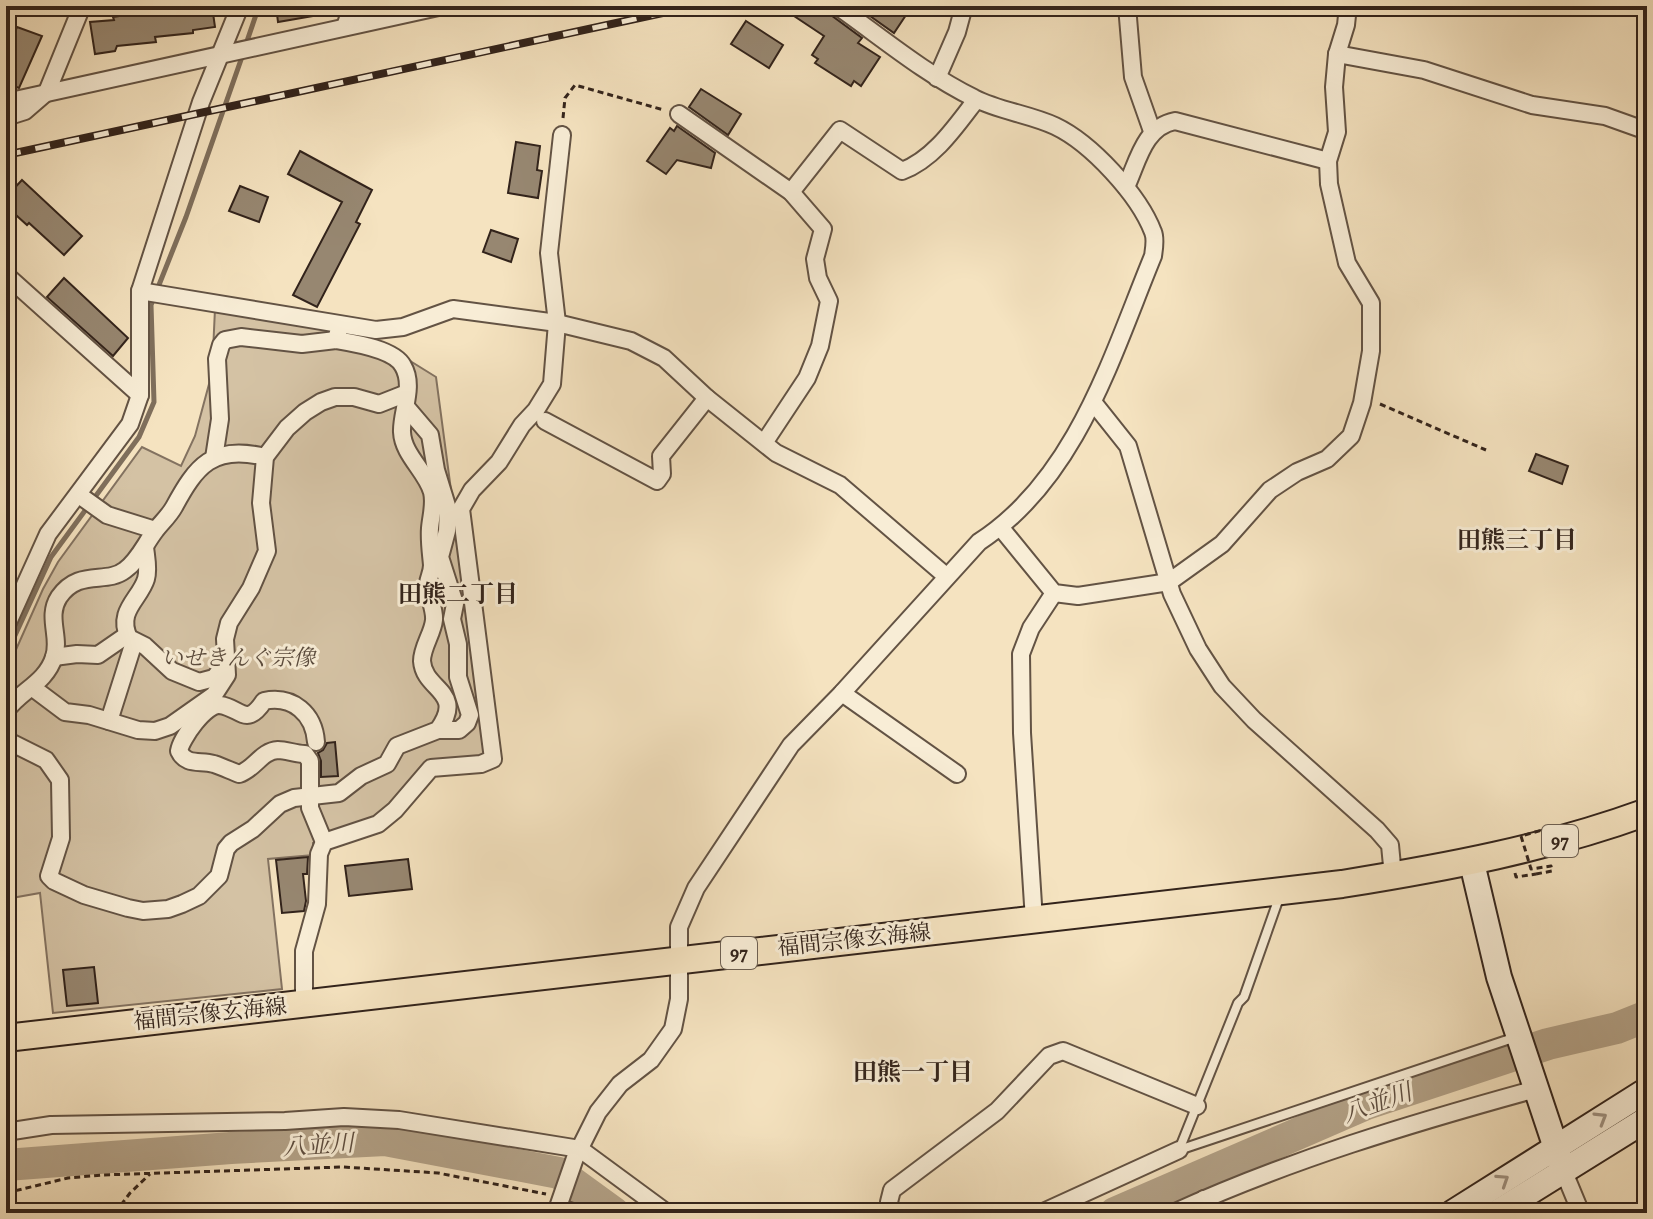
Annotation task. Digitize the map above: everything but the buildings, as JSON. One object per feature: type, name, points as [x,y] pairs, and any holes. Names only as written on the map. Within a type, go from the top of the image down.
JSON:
[{"type":"main road","name":"福間宗像玄海線","points":[[6,1038],[1393,876],[1472,863],[1550,844],[1647,812]]},
{"type":"street","points":[[6,117],[25,111],[47,92],[82,6]]},
{"type":"street","points":[[6,627],[48,534],[130,424],[140,395],[140,291],[201,102],[237,51],[240,6]]},
{"type":"street","points":[[345,27],[352,6]]},
{"type":"street","points":[[6,102],[443,6]]},
{"type":"street","points":[[575,1213],[560,1200],[598,1112],[620,1084],[651,1060],[673,1029],[679,999],[679,927],[696,888],[791,745],[842,693],[946,576],[979,542],[1001,528],[1041,486],[1069,446],[1093,402],[1153,256],[1154,234],[1126,187],[1098,156],[1053,126],[976,100],[937,78],[837,6]]},
{"type":"street","points":[[937,78],[957,32],[964,6]]},
{"type":"street","points":[[1127,6],[1133,77],[1152,131]]},
{"type":"street","points":[[1001,528],[1054,593],[1078,596],[1169,582],[1222,544],[1270,490],[1297,472],[1327,459],[1351,436],[1363,397],[1371,351],[1371,303],[1347,263],[1329,184],[1328,161],[1337,132],[1334,87],[1337,54],[1348,6]]},
{"type":"street","points":[[1337,54],[1424,70],[1532,105],[1605,116],[1647,131]]},
{"type":"street","points":[[791,192],[840,130],[902,171],[917,166],[933,151],[976,100]]},
{"type":"street","points":[[679,114],[791,192],[823,229],[815,259],[818,278],[829,301],[820,346],[807,378],[764,443]]},
{"type":"street","points":[[1126,187],[1152,131],[1162,123],[1175,121],[1328,161]]},
{"type":"street","points":[[324,842],[378,824],[395,810],[431,768],[481,764],[493,759],[461,509],[472,490],[499,462],[552,384],[557,323],[549,253],[562,135]]},
{"type":"street","points":[[6,275],[140,395]]},
{"type":"street","points":[[140,291],[297,315],[402,363],[407,375],[407,401],[401,428],[403,440],[432,492],[436,562]]},
{"type":"street","points":[[214,458],[220,419],[217,359],[225,340],[241,337],[302,344],[338,332],[403,327],[453,309],[557,323],[631,341],[664,358],[707,398],[776,453],[840,485],[946,576]]},
{"type":"street","points":[[33,688],[65,712],[89,715],[138,730],[155,731],[170,726],[214,695],[227,675],[225,639],[229,623],[251,588],[267,551],[261,503],[265,457],[287,428],[321,402],[335,397],[354,397],[379,404],[407,401]]},
{"type":"street","points":[[545,421],[657,481],[662,474],[661,456],[707,398]]},
{"type":"street","points":[[407,401],[430,435],[436,470],[448,509],[428,585],[434,619],[422,660],[425,671],[447,698],[448,711],[438,730]]},
{"type":"street","points":[[1093,402],[1128,446],[1172,594],[1198,649],[1222,686],[1254,720],[1390,845],[1393,876]]},
{"type":"street","points":[[6,711],[42,680],[54,657],[56,644],[52,615],[57,599],[65,590],[75,582],[123,572],[173,511],[194,472],[214,458],[236,454],[265,457]]},
{"type":"street","points":[[79,495],[107,515],[155,530]]},
{"type":"street","points":[[109,721],[131,639],[126,615],[147,574],[145,547]]},
{"type":"street","points":[[6,740],[46,760],[60,780],[61,838],[49,876],[84,895],[128,908],[143,911],[168,909],[199,896],[219,876],[226,849],[280,804],[294,798],[344,790],[361,776],[387,764],[397,746],[438,730],[459,730],[467,723],[470,715],[458,677],[458,644],[452,619],[455,604],[445,565],[436,562]]},
{"type":"street","points":[[1034,920],[1022,733],[1021,654],[1031,628],[1054,593]]},
{"type":"street","points":[[131,639],[153,651],[172,671],[199,682],[214,678],[226,664]]},
{"type":"street","points":[[54,657],[98,655],[131,639]]},
{"type":"street","points":[[842,693],[957,774]]},
{"type":"street","points":[[304,1003],[304,951],[317,904],[319,854],[324,842],[312,817],[310,761],[305,754],[271,751],[250,770],[239,774],[212,763],[184,760],[179,747],[184,735],[213,706],[220,705],[248,715],[256,712],[264,701],[275,699],[307,713],[314,726],[316,742]]},
{"type":"street","points":[[1472,863],[1499,977],[1564,1172],[1581,1213]]},
{"type":"street","points":[[893,1213],[889,1202],[892,1190],[997,1111],[1049,1056],[1063,1051],[1197,1106]]},
{"type":"street","points":[[1173,1213],[1208,1206],[1291,1164],[1534,1085]]},
{"type":"street","points":[[1452,1213],[1647,1090]]},
{"type":"street","points":[[6,1132],[51,1125],[344,1117],[399,1120],[578,1154],[667,1213]]},
{"type":"street","points":[[1496,1213],[1647,1119]]},
{"type":"street","points":[[1041,1213],[1179,1150]]},
{"type":"lane","points":[[1179,1150],[1238,1003],[1244,997],[1282,890]]},
{"type":"lane","points":[[1179,1150],[1520,1041]]},
{"type":"path","points":[[562,135],[565,98],[575,85],[679,114]]},
{"type":"path","points":[[1363,397],[1486,450]]},
{"type":"path","points":[[1512,868],[1516,877],[1552,871],[1551,866],[1531,869],[1521,836],[1557,826],[1558,829]]},
{"type":"path","points":[[6,1193],[68,1178],[342,1167],[438,1173],[560,1200]]},
{"type":"path","points":[[115,1213],[130,1193],[151,1174]]},
{"type":"path","points":[[490,1213],[499,1206],[560,1200]]},
{"type":"green space","name":"いせきんぐ宗像","points":[[215,309],[373,338],[436,377],[486,754],[471,760],[432,761],[387,810],[370,821],[313,843],[314,855],[268,859],[282,989],[53,1013],[40,893],[6,899],[6,672],[58,562],[142,447],[181,466],[195,436],[212,373]]},
{"type":"waterway","points":[[246,44],[259,6]]},
{"type":"waterway","points":[[6,655],[51,557],[139,437],[154,402],[151,305],[186,217],[243,54]]},
{"type":"waterway","name":"八並川","points":[[1115,1213],[1366,1104],[1548,1044],[1617,1028],[1647,1016]]},
{"type":"waterway","name":"八並川","points":[[6,1165],[385,1140],[559,1173],[614,1213]]},
{"type":"railway","points":[[6,155],[695,6]]},
{"type":"district","name":"田熊三丁目","points":[[1517,540]]},
{"type":"district","name":"田熊二丁目","points":[[458,594]]},
{"type":"district","name":"田熊一丁目","points":[[913,1072]]}]
